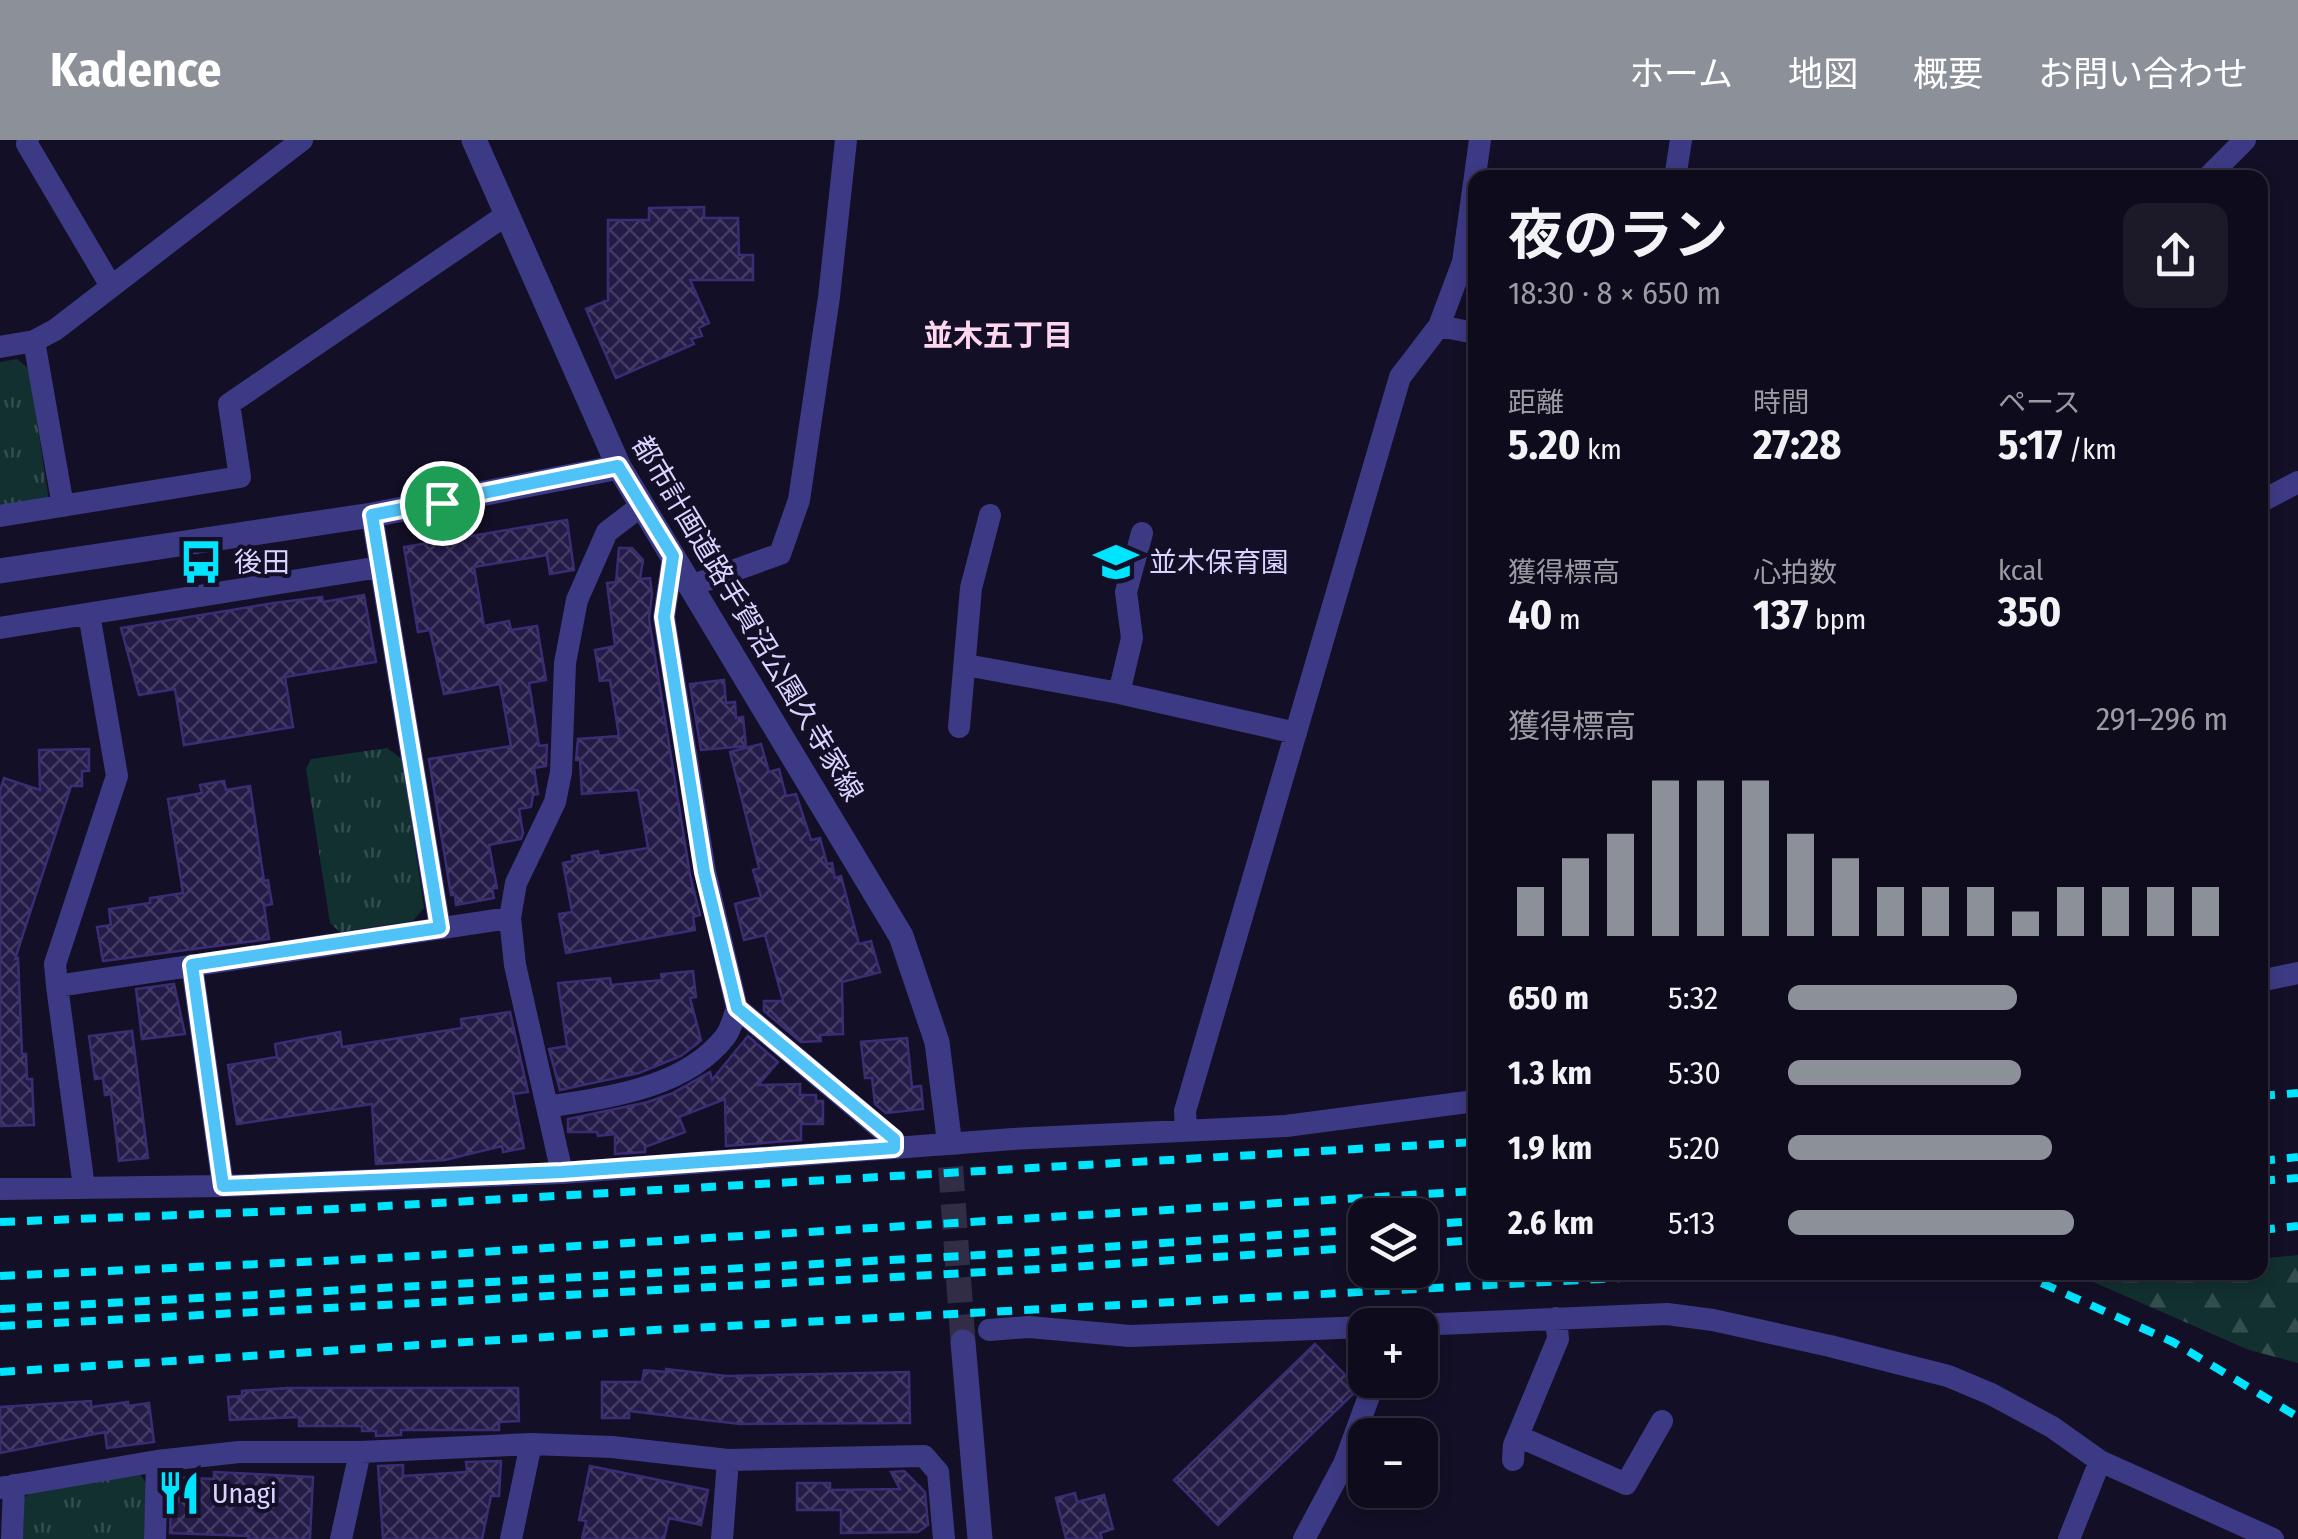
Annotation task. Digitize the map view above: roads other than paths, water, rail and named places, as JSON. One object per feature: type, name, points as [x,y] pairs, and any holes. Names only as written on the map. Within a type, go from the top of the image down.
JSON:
[{"type":"street","points":[[28,140],[111,286]]},
{"type":"street","points":[[0,347],[34,342],[55,330],[302,140]]},
{"type":"street","name":"都市計画道路手賀沼公園久寺家線","points":[[474,140],[618,466],[901,936],[937,1042],[948,1130]]},
{"type":"street","points":[[693,585],[780,554],[799,500],[829,297],[846,140]]},
{"type":"street","points":[[1476,170],[1480,140]]},
{"type":"street","points":[[1676,170],[1681,140]]},
{"type":"street","points":[[2215,170],[2245,140]]},
{"type":"street","points":[[0,516],[240,477],[229,404],[506,215]]},
{"type":"street","points":[[1186,1130],[1185,1111],[1400,377],[1439,326],[1464,262],[1468,232]]},
{"type":"street","points":[[1439,326],[1468,332]]},
{"type":"street","points":[[34,342],[63,506]]},
{"type":"street","points":[[0,571],[372,515],[618,466]]},
{"type":"street","points":[[2268,498],[2298,482]]},
{"type":"street","points":[[562,1172],[514,965],[510,918],[516,884],[555,802],[561,772],[565,663],[577,600],[607,532],[641,506]]},
{"type":"street","points":[[372,515],[440,928]]},
{"type":"street","points":[[959,727],[971,588],[990,515]]},
{"type":"street","points":[[1119,693],[1132,638],[1126,592],[1142,533]]},
{"type":"street","points":[[547,1107],[634,1092],[692,1065],[726,1036],[737,1008],[704,872],[664,617],[673,556]]},
{"type":"street","points":[[0,628],[380,567]]},
{"type":"street","points":[[84,1187],[55,964],[116,776],[89,614]]},
{"type":"street","points":[[966,664],[1296,733]]},
{"type":"street","points":[[57,986],[510,918]]},
{"type":"street","points":[[192,965],[223,1186]]},
{"type":"street","points":[[2268,979],[2298,973]]},
{"type":"street","points":[[737,1008],[894,1139],[894,1148]]},
{"type":"street","points":[[0,1189],[223,1186],[562,1172],[983,1141],[1286,1126],[1468,1102]]},
{"type":"street","points":[[1438,1324],[1667,1314],[1713,1320],[1948,1376],[2052,1427],[2100,1461],[2273,1539]]},
{"type":"street","points":[[1513,1460],[1518,1436],[1558,1339],[1556,1318]]},
{"type":"street","points":[[989,1330],[1029,1327],[1130,1336],[1348,1328]]},
{"type":"street","points":[[963,1342],[980,1539]]},
{"type":"street","points":[[1304,1539],[1344,1464],[1368,1398]]},
{"type":"street","points":[[1518,1436],[1626,1484],[1662,1421]]},
{"type":"street","points":[[511,1539],[532,1444]]},
{"type":"street","points":[[12,1539],[7,1486],[239,1452],[360,1452],[532,1444],[612,1447],[728,1460],[924,1456],[938,1472],[944,1539]]},
{"type":"street","points":[[342,1539],[360,1452]]},
{"type":"street","points":[[722,1539],[728,1460]]},
{"type":"street","points":[[154,1539],[157,1461]]},
{"type":"street","points":[[2069,1539],[2100,1461]]},
{"type":"tunnel","points":[[948,1130],[963,1342]]},
{"type":"railway","points":[[2268,1095],[2298,1093]]},
{"type":"railway","points":[[0,1222],[334,1209],[1468,1142]]},
{"type":"railway","points":[[2268,1160],[2298,1157]]},
{"type":"railway","points":[[2268,1180],[2298,1178]]},
{"type":"railway","points":[[0,1276],[367,1259],[1468,1191]]},
{"type":"railway","points":[[1438,1224],[1468,1222]]},
{"type":"railway","points":[[2268,1229],[2298,1226]]},
{"type":"railway","points":[[0,1309],[1034,1252],[1348,1230]]},
{"type":"railway","points":[[1438,1243],[1468,1241]]},
{"type":"railway","points":[[0,1326],[1040,1269],[1348,1248]]},
{"type":"railway","points":[[0,1372],[654,1330],[1583,1280]]},
{"type":"railway","points":[[2035,1280],[2173,1342],[2298,1417]]},
{"type":"place","name":"後田","points":[[201,562]]},
{"type":"place","name":"並木保育園","points":[[1116,562]]},
{"type":"place","name":"Unagi","points":[[179,1493]]},
{"type":"district","name":"並木五丁目","points":[[998,336]]}]
